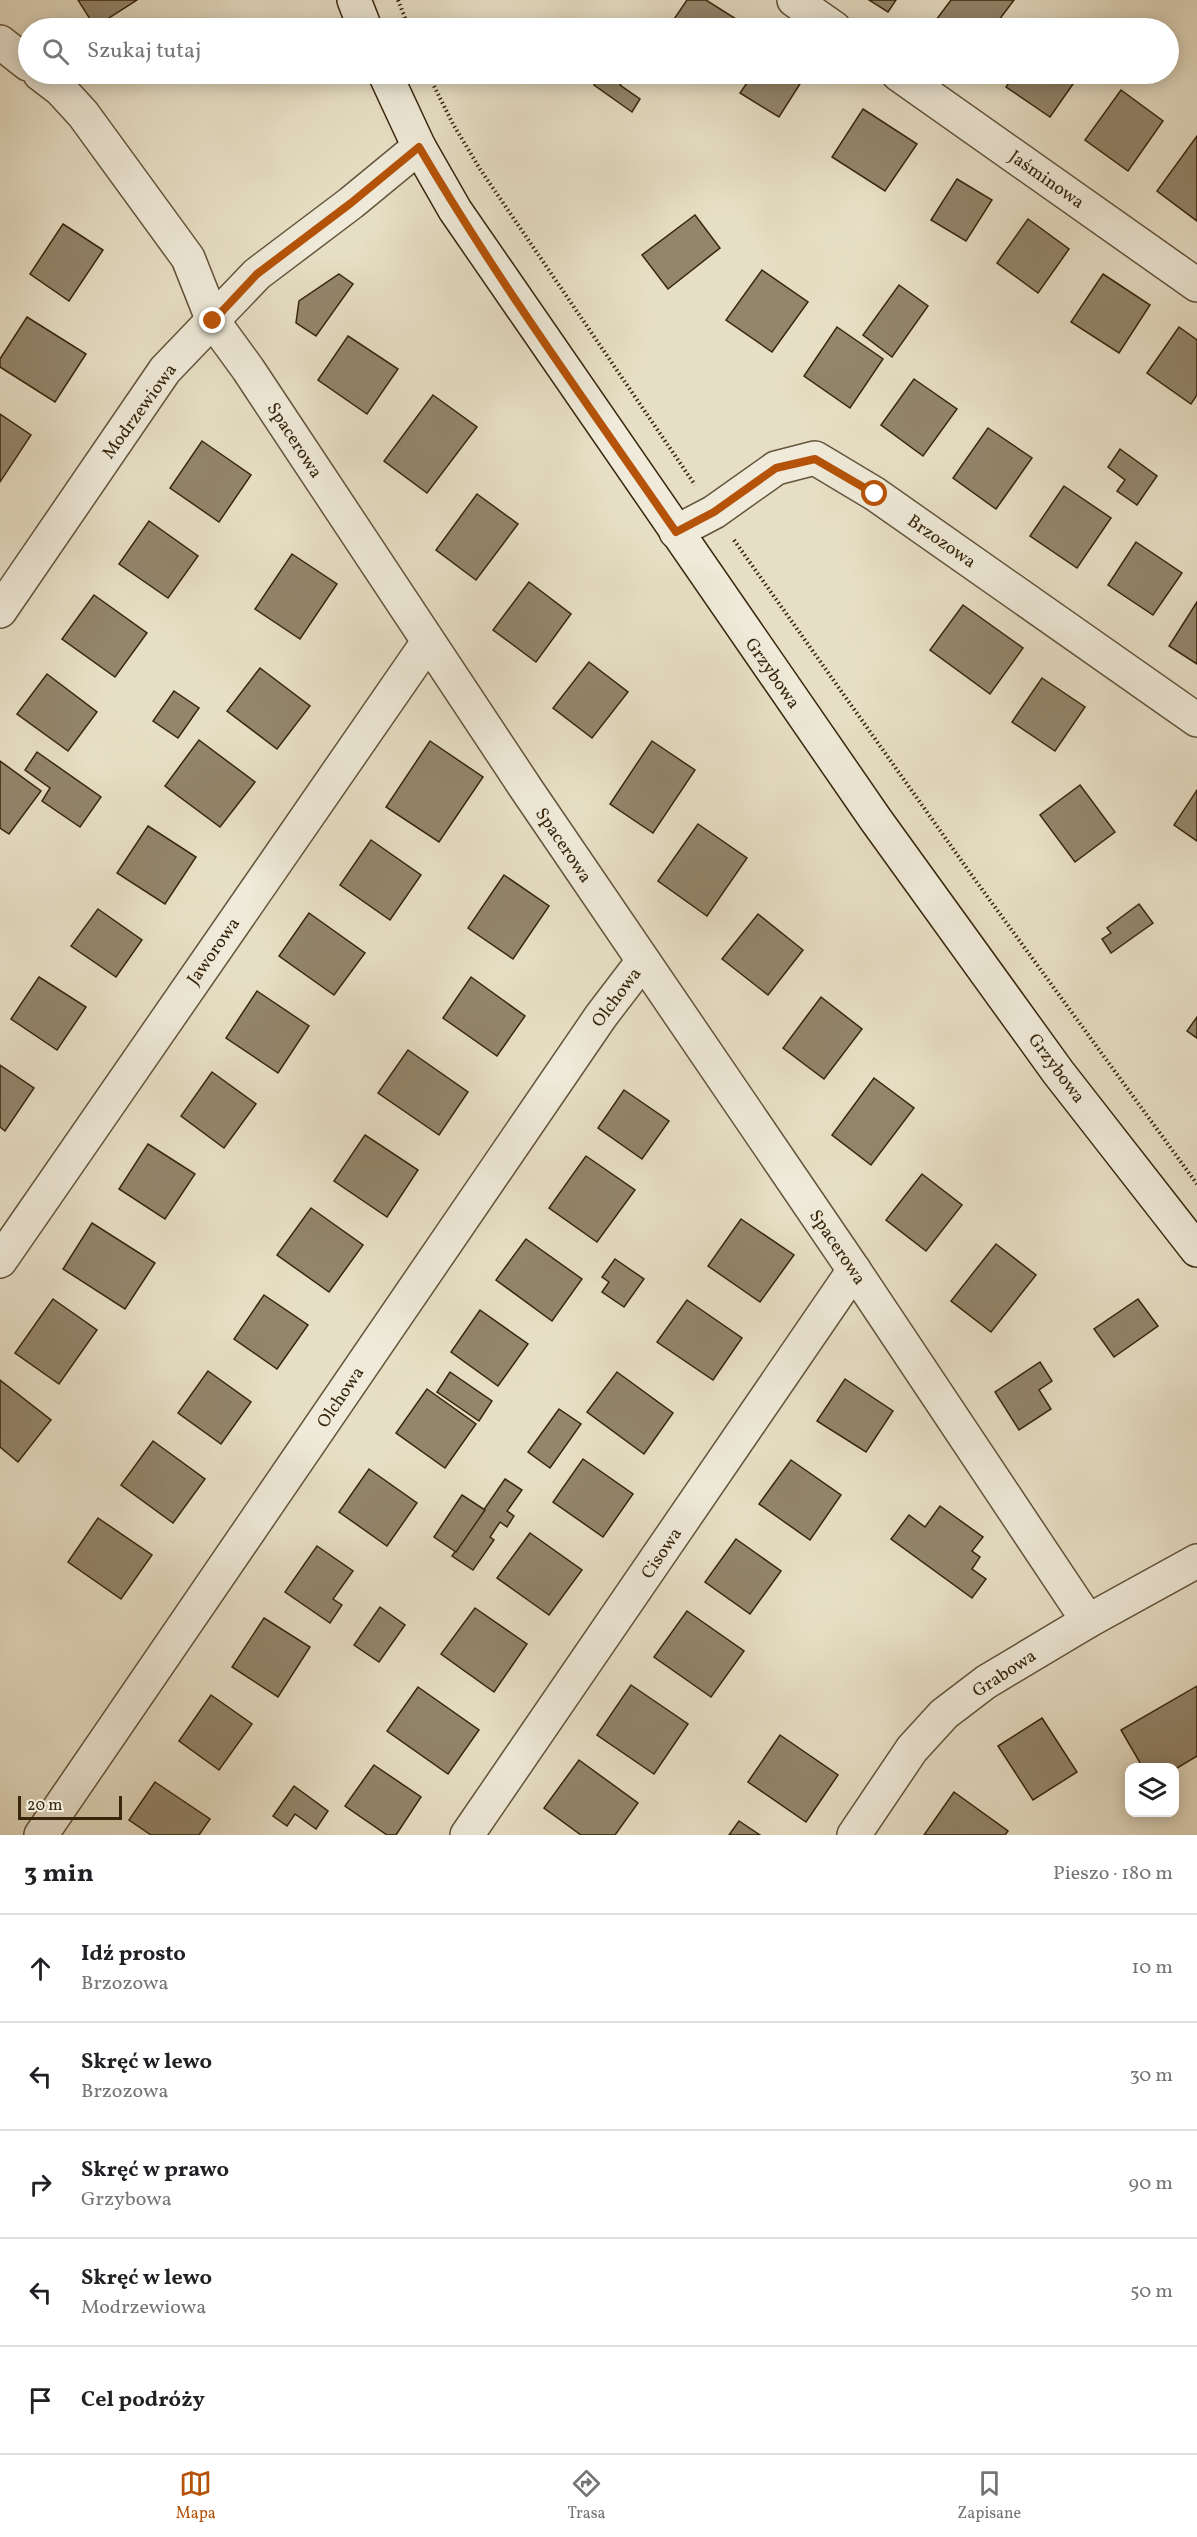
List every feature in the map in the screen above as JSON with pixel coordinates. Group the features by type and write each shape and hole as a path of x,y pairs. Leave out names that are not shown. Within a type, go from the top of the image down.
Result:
{"street":[{"path":"354,0 361,18"},
{"path":"794,0 820,18"},
{"path":"0,42 18,56"},
{"name":"Spacerowa","path":"53,84 83,114 188,258 213,321 248,369 428,642 854,1270 1088,1621"},
{"name":"Grzybowa","path":"390,84 419,147 455,210 824,746 1058,1072 1197,1250"},
{"name":"Jaśminowa","path":"912,84 1197,285"},
{"name":"Modrzewiowa","path":"0,611 165,370 257,274 351,203 419,147"},
{"name":"Brzozowa","path":"676,532 714,512 776,468 815,459 875,494 1197,720"},
{"name":"Jaworowa","path":"0,1261 428,642"},
{"name":"Olchowa","path":"40,1835 601,1016 643,961"},
{"name":"Cisowa","path":"467,1835 854,1270"},
{"name":"Grabowa","path":"854,1835 912,1749 944,1714 986,1682 1088,1621 1197,1562"}],"path":[{"path":"398,0 405,18"},
{"path":"433,84 453,124 480,169 714,512 980,887 1197,1185"}],"building":[{"path":"78,0 137,0 109,18 89,18"},
{"path":"687,0 706,0 734,18 675,18"},
{"path":"869,0 896,0 888,12"},
{"path":"951,0 1014,0 1000,18 938,18"},
{"path":"621,84 640,99 632,112 594,85"},
{"path":"746,84 800,84 779,117 740,93"},
{"path":"1008,84 1073,84 1050,117 1006,87"},
{"path":"1121,90 1163,121 1128,171 1085,140"},
{"path":"863,109 917,144 885,191 832,157"},
{"path":"1197,136 1197,221 1157,191"},
{"path":"957,179 992,200 966,241 931,220"},
{"path":"695,215 720,248 668,289 642,255"},
{"path":"1028,219 1069,249 1038,293 997,263"},
{"path":"63,224 103,250 69,301 30,274"},
{"path":"762,270 808,302 772,352 726,320"},
{"path":"339,274 353,284 316,336 296,323 299,301"},
{"path":"1103,274 1150,305 1119,353 1071,322"},
{"path":"899,285 928,306 892,357 863,335"},
{"path":"27,317 86,354 55,402 0,367 0,359"},
{"path":"837,327 883,359 850,408 804,376"},
{"path":"1179,327 1197,340 1197,395 1191,404 1147,373"},
{"path":"348,336 398,369 367,414 318,380"},
{"path":"914,379 957,409 923,456 881,425"},
{"path":"433,395 477,427 427,493 384,461"},
{"path":"0,414 31,435 0,482"},
{"path":"988,428 1032,458 996,509 953,478"},
{"path":"202,441 251,475 219,522 170,488"},
{"path":"1120,449 1157,476 1137,505 1117,491 1125,480 1108,467"},
{"path":"1064,486 1111,518 1077,568 1030,536"},
{"path":"477,494 518,524 476,580 436,550"},
{"path":"149,521 198,556 168,598 119,564"},
{"path":"1136,542 1182,573 1153,615 1108,585"},
{"path":"292,554 337,584 300,639 255,609"},
{"path":"529,582 571,614 536,662 493,630"},
{"path":"94,595 147,633 115,677 62,639"},
{"path":"1197,602 1197,664 1169,646"},
{"path":"963,605 1023,648 990,694 930,650"},
{"path":"589,662 628,692 592,738 553,708"},
{"path":"260,668 310,706 277,749 227,711"},
{"path":"47,674 97,712 68,751 17,714"},
{"path":"1042,678 1085,707 1055,751 1012,722"},
{"path":"174,691 199,708 178,738 153,721"},
{"path":"199,740 255,782 220,827 165,786"},
{"path":"430,741 483,777 439,842 386,807"},
{"path":"652,741 695,770 653,833 610,804"},
{"path":"37,752 101,797 80,827 42,801 50,788 25,770"},
{"path":"0,761 41,791 9,834 0,828"},
{"path":"1080,785 1115,832 1075,862 1040,815"},
{"path":"1197,790 1197,841 1174,825"},
{"path":"698,824 747,858 707,916 658,881"},
{"path":"148,826 196,857 165,904 117,873"},
{"path":"371,840 421,875 390,920 340,885"},
{"path":"504,875 549,906 513,959 468,928"},
{"path":"1139,904 1153,923 1111,953 1102,939 1111,933 1107,928"},
{"path":"98,909 142,940 116,977 71,946"},
{"path":"309,913 365,953 334,995 279,956"},
{"path":"758,914 803,950 768,995 722,959"},
{"path":"39,977 86,1007 57,1050 11,1019"},
{"path":"471,977 525,1016 497,1056 443,1018"},
{"path":"257,991 309,1026 278,1073 226,1038"},
{"path":"821,997 862,1029 824,1079 783,1048"},
{"path":"1197,1017 1197,1038 1187,1031"},
{"path":"408,1050 468,1092 439,1135 378,1093"},
{"path":"0,1065 34,1088 5,1131 0,1127"},
{"path":"212,1072 256,1104 224,1148 181,1116"},
{"path":"874,1078 914,1108 871,1165 832,1135"},
{"path":"624,1090 669,1121 642,1159 598,1128"},
{"path":"365,1135 418,1170 387,1217 334,1181"},
{"path":"148,1144 195,1174 165,1219 119,1189"},
{"path":"586,1156 635,1190 597,1242 549,1208"},
{"path":"922,1174 962,1205 926,1251 886,1220"},
{"path":"311,1208 363,1245 329,1292 277,1255"},
{"path":"741,1219 794,1255 760,1302 708,1266"},
{"path":"92,1223 155,1263 125,1309 63,1269"},
{"path":"526,1239 582,1279 552,1321 496,1280"},
{"path":"996,1244 1036,1275 991,1332 951,1301"},
{"path":"615,1259 644,1279 624,1307 602,1292 609,1282 602,1277"},
{"path":"264,1295 308,1325 277,1369 234,1339"},
{"path":"53,1299 97,1330 59,1384 15,1353"},
{"path":"1138,1299 1158,1326 1114,1357 1094,1329"},
{"path":"687,1300 742,1338 713,1380 657,1342"},
{"path":"480,1310 528,1344 498,1386 451,1352"},
{"path":"1040,1362 1052,1381 1039,1390 1051,1409 1019,1430 995,1392"},
{"path":"208,1371 251,1402 221,1444 178,1413"},
{"path":"450,1372 492,1401 479,1421 437,1392"},
{"path":"617,1372 673,1413 644,1454 587,1412"},
{"path":"845,1379 893,1411 866,1452 817,1421"},
{"path":"0,1380 51,1420 18,1462 0,1447"},
{"path":"427,1389 476,1424 445,1468 396,1433"},
{"path":"559,1409 581,1424 550,1468 528,1452"},
{"path":"153,1441 205,1479 173,1523 121,1485"},
{"path":"583,1459 633,1494 603,1537 553,1502"},
{"path":"791,1460 841,1495 810,1540 759,1504"},
{"path":"369,1469 417,1503 387,1546 339,1512"},
{"path":"505,1479 522,1490 507,1511 514,1516 507,1527 500,1522 490,1537 494,1540 473,1570 452,1556"},
{"path":"462,1495 485,1510 456,1552 434,1537"},
{"path":"940,1506 983,1537 972,1551 980,1557 972,1569 986,1579 972,1598 891,1539 909,1515 925,1527"},
{"path":"98,1518 152,1555 121,1599 68,1562"},
{"path":"530,1533 582,1570 549,1615 497,1578"},
{"path":"736,1539 781,1571 750,1614 705,1582"},
{"path":"317,1546 353,1571 333,1599 342,1605 330,1623 285,1592"},
{"path":"380,1607 405,1625 379,1662 354,1645"},
{"path":"475,1608 527,1644 494,1692 441,1654"},
{"path":"687,1611 744,1651 711,1697 654,1657"},
{"path":"264,1618 310,1647 278,1697 232,1667"},
{"path":"631,1685 688,1724 654,1774 597,1735"},
{"path":"1197,1686 1197,1756 1179,1767 1179,1763 1140,1763 1121,1730"},
{"path":"418,1687 479,1730 448,1774 387,1731"},
{"path":"211,1695 252,1724 219,1770 179,1741"},
{"path":"1042,1718 1077,1772 1033,1800 998,1746"},
{"path":"780,1735 838,1775 806,1822 748,1782"},
{"path":"579,1760 638,1803 615,1835 581,1835 544,1808"},
{"path":"374,1765 421,1797 396,1835 387,1835 345,1806"},
{"path":"155,1782 210,1819 199,1835 151,1835 129,1820"},
{"path":"294,1786 328,1811 316,1829 295,1814 287,1826 273,1816"},
{"path":"954,1792 1008,1831 1005,1835 924,1835"},
{"path":"739,1821 760,1835 729,1835"}],"route":[{"path":"213,321 257,274 351,203 419,147 455,210 507,288 676,532 714,512 776,468 815,459 875,494"}]}
